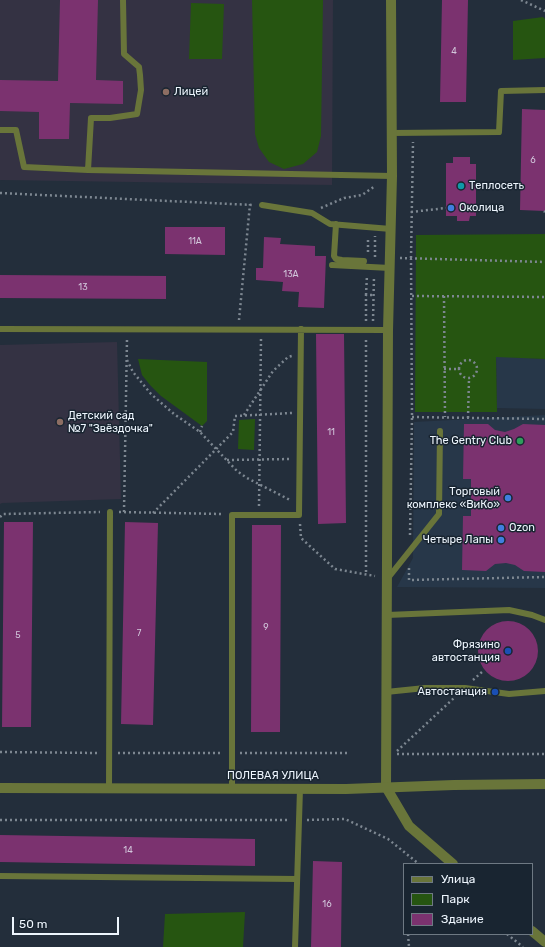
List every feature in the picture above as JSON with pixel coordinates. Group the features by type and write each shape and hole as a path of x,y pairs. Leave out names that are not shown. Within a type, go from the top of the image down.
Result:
{"street":[{"path":"391,0 391,133 387,176 391,229 388,330 386,787 409,826 452,863"},
{"name":"ПОЛЕВАЯ УЛИЦА","path":"0,788 300,789 545,784"},
{"path":"533,932 545,942"}],"lane":[{"path":"88,170 91,118 110,118 138,114 141,90 140,75 139,68 124,54 123,0"},
{"path":"391,133 499,132 501,91 545,90"},
{"path":"0,130 16,130 24,168 387,176"},
{"path":"262,205 312,213 330,224 391,229"},
{"path":"336,224 334,256 336,259 364,261"},
{"path":"332,265 374,267 390,263"},
{"path":"0,328 388,330"},
{"path":"232,788 232,515 299,515 301,329"},
{"path":"388,578 439,514 440,431"},
{"path":"108,788 110,512"},
{"path":"387,615 509,610 532,615 545,620"},
{"path":"386,692 426,688 465,688 509,694 545,691"},
{"path":"295,947 300,789"},
{"path":"0,876 297,879"}],"path":[{"path":"521,0 545,11"},
{"path":"413,133 411,212 412,417 409,580 545,577"},
{"path":"312,213 344,198 362,195 387,176"},
{"path":"0,193 262,205"},
{"path":"238,329 250,204"},
{"path":"411,212 446,208"},
{"path":"369,330 373,295 375,228"},
{"path":"390,263 411,258 545,262"},
{"path":"366,574 369,330 366,295 373,295"},
{"path":"411,296 545,297"},
{"path":"444,296 445,417"},
{"path":"124,512 127,329"},
{"path":"259,515 262,329"},
{"path":"244,415 273,371 288,357 301,353"},
{"path":"127,360 133,372 151,394 174,414 200,432 237,471 293,501 299,515 301,538 335,569 388,578"},
{"path":"468,360 475,362 478,369 476,376 469,379 461,376 458,369 462,362 468,360"},
{"path":"444,369 458,369"},
{"path":"468,418 469,379"},
{"path":"153,513 233,432 235,416 300,413"},
{"path":"412,417 545,419"},
{"path":"200,432 202,426"},
{"path":"226,460 300,459"},
{"path":"483,671 394,754 545,754"},
{"path":"0,752 347,753"},
{"path":"0,820 345,819 388,839 415,862"},
{"path":"408,935 408,947"},
{"path":"508,935 523,947"}],"shaded area":[{"name":"Лицей","path":"0,0 333,0 332,185 0,180"},
{"name":"Детский сад №7 \"Звёздочка\"","path":"117,342 121,499 0,504 0,345"},
{"path":"496,356 545,359 545,409 497,408"},
{"path":"545,415 545,588 397,587 413,558 414,422"}],"green space":[{"path":"252,0 323,0 321,136 317,152 303,164 284,169 269,162 259,148 255,134"},
{"path":"191,3 224,4 222,59 189,59"},
{"path":"543,17 545,19 545,58 513,60 513,21"},
{"path":"545,234 545,359 496,357 497,412 415,412 416,235"},
{"path":"138,359 207,362 207,421 202,426 161,396 142,375"},
{"path":"255,419 254,450 238,449 239,420"},
{"path":"245,912 243,947 163,947 165,914"}],"building":[{"path":"60,0 98,0 96,80 123,81 123,104 70,103 69,139 39,139 39,112 0,111 0,80 58,81"},
{"path":"442,0 468,0 466,102 440,102"},
{"path":"522,109 545,110 545,211 520,210"},
{"name":"Теплосеть","path":"453,157 470,157 470,164 476,164 476,216 470,216 469,221 457,221 457,216 446,216 446,163 453,163"},
{"path":"165,227 225,227 225,255 165,254"},
{"path":"264,237 281,238 280,244 315,246 315,256 326,256 324,308 298,307 299,292 282,291 283,282 256,280 256,268 263,268"},
{"path":"0,275 166,276 166,299 0,298"},
{"path":"316,334 344,334 346,523 318,524"},
{"name":"Торговый комплекс «ВиКо»","path":"464,424 488,424 495,430 505,432 523,424 545,425 545,572 524,571 515,565 506,563 495,564 486,571 462,570 463,516 471,516 471,479 463,479"},
{"path":"4,522 33,522 31,727 2,727"},
{"path":"125,522 158,523 153,725 121,724"},
{"path":"252,525 281,525 280,732 251,732"},
{"name":"Фрязино автостанция","path":"508,621 525,626 533,634 538,651 533,668 525,676 508,681 491,676 483,668 478,651 483,634 491,626"},
{"path":"0,835 255,839 255,866 0,862"},
{"path":"313,861 342,862 341,947 311,947"}],"place":[{"name":"Лицей","path":"166,92"},
{"name":"Теплосеть","path":"461,186"},
{"name":"Околица","path":"451,208"},
{"name":"Детский сад №7 \"Звёздочка\"","path":"60,422"},
{"name":"The Gentry Club","path":"520,441"},
{"name":"Торговый комплекс «ВиКо»","path":"508,498"},
{"name":"Ozon","path":"501,528"},
{"name":"Четыре Лапы","path":"501,540"},
{"name":"Фрязино автостанция","path":"508,651"},
{"name":"Автостанция","path":"495,692"}]}
